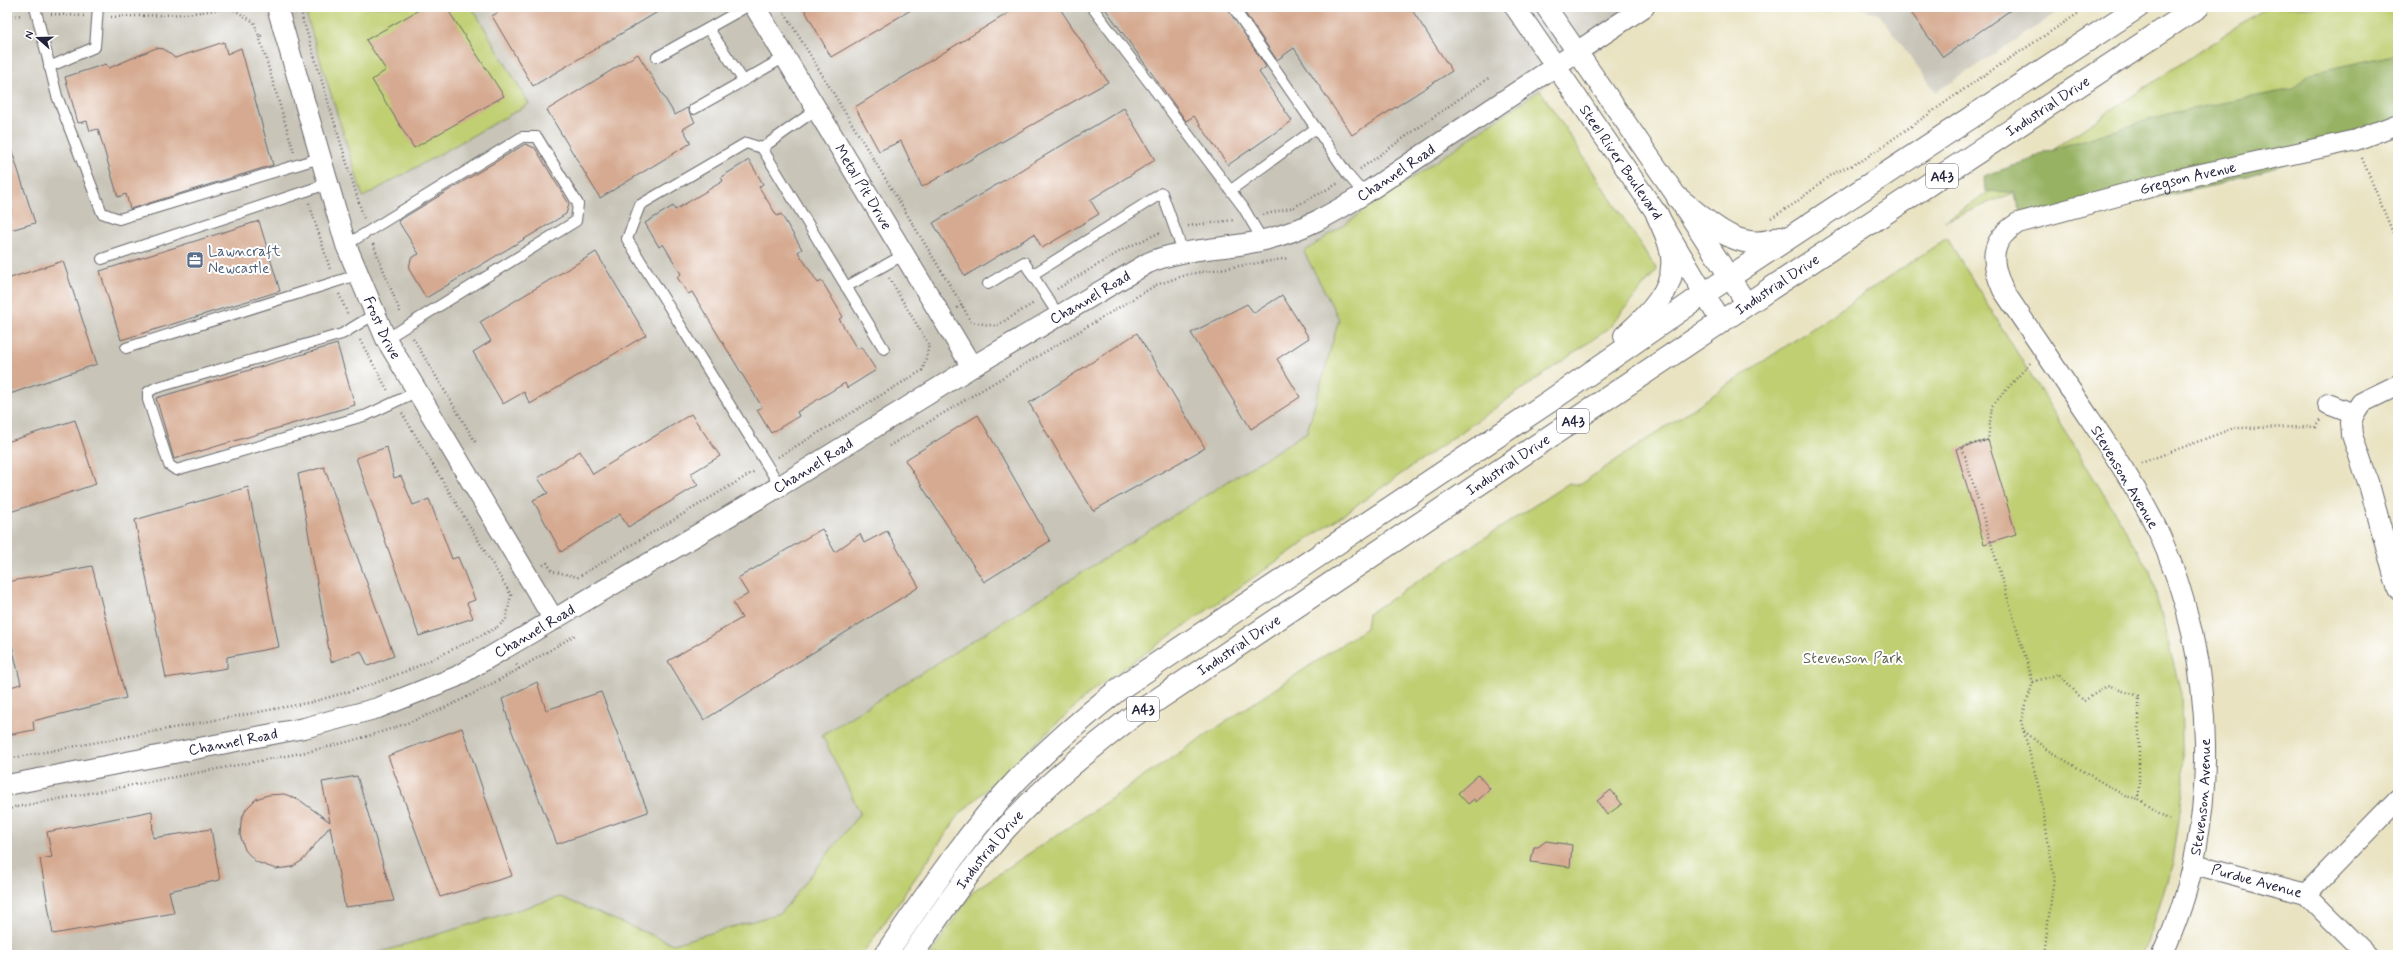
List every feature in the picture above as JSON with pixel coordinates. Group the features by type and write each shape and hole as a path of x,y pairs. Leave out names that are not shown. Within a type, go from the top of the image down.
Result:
{"highway":[{"name":"Industrial Drive","path":"885,955 946,866 982,821 1019,779 1067,732 1119,689 1550,400 1729,277 2138,7"},
{"name":"Industrial Drive","path":"912,955 961,883 1001,834 1040,794 1084,754 1133,716 1747,304 2198,7"},
{"path":"1678,198 1720,232 1744,242 1770,242 1810,224"},
{"path":"1550,400 1640,323 1665,290 1673,271 1672,256 1669,243 1657,214"}],"street":[{"name":"Frost Drive","path":"277,7 327,184 346,245 357,274 386,339 416,392 554,620"},
{"name":"Metal Pit Drive","path":"755,7 972,367"},
{"name":"Steel River Boulevard","path":"1515,7 1657,214 1721,322"},
{"name":"Steel River Boulevard","path":"1546,7 1678,198 1747,304"},
{"name":"Channel Road","path":"12,793 304,728 378,708 456,678 780,486 972,367 1148,263 1168,254 1263,241 1317,223 1364,194 1644,7"},
{"name":"Gregson Avenue","path":"1993,254 1999,240 2006,231 2018,223 2183,178 2356,140 2398,124"},
{"name":"Stevenson Avenue","path":"1993,254 1994,270 2002,290 2124,469 2158,531 2181,590 2196,656 2203,718 2204,792 2194,864 2171,935 2162,955"},
{"path":"2398,385 2361,403 2354,414 2352,435 2370,488 2398,590"},
{"path":"2328,404 2354,414"},
{"path":"2306,894 2398,798"},
{"name":"Purdue Avenue","path":"2194,864 2306,894 2361,953"}],"lane":[{"path":"657,57 746,7"},
{"path":"1092,7 1231,190 1263,241"},
{"path":"1233,7 1349,176 1364,194"},
{"path":"36,11 57,96 102,213 119,219 320,158"},
{"path":"49,67 94,47 98,12"},
{"path":"709,28 743,80"},
{"path":"694,109 785,57"},
{"path":"762,148 817,109"},
{"path":"1231,190 1316,128"},
{"path":"346,245 522,137 537,137 578,204 576,221 386,339"},
{"path":"780,486 627,239 640,205 746,143 762,148 884,349"},
{"path":"102,259 327,184"},
{"path":"1032,275 1162,193 1183,252"},
{"path":"846,287 905,254"},
{"path":"988,284 1024,262 1059,316"},
{"path":"126,348 357,274"},
{"path":"375,314 342,334 155,388 148,392 148,400 169,465 176,470 359,417 416,392"}],"path":[{"path":"299,28 305,26 301,10 302,7"},
{"path":"781,7 962,305 970,322 996,326 1124,249 1146,238 1175,229 1249,218 1294,207 1349,176 1490,77"},
{"path":"1768,219 1794,204 1832,174 1863,160 1982,76 2088,7"},
{"path":"7,16 36,11 98,12 158,16 231,8 254,22 259,36 264,35"},
{"path":"2356,140 2398,245"},
{"path":"889,446 1039,355 1168,280 1208,271 1289,258"},
{"path":"956,308 962,305"},
{"path":"921,330 925,328"},
{"path":"1036,351 1039,355"},
{"path":"2044,351 2031,361 1992,406 1988,440 1962,447 2033,682 2021,721 2040,792 2054,877 2044,955"},
{"path":"2124,469 2234,428 2315,427 2328,404"},
{"path":"506,587 511,584"},
{"path":"8,764 7,759 312,702 365,687 414,668 496,628 498,631"},
{"path":"519,670 575,635"},
{"path":"2033,682 2059,674 2084,701 2107,686 2139,696 2139,799"},
{"path":"2024,731 2046,749 2125,796 2139,799 2170,820"},
{"path":"7,810 17,807 12,793"}],"shaded area":[{"path":"7,7 1661,7 1304,252 1339,319 1307,432 971,642 860,813 781,913 673,944 560,897 371,955 7,955"},
{"path":"1859,7 2066,7 1936,92 1880,15"}],"green space":[{"path":"313,7 472,7 529,104 363,197 307,17"},
{"path":"2266,7 2398,7 2398,80 2042,181 1945,221"},
{"path":"2398,54 2398,131 2216,185 2080,214 2023,220 2013,192 1985,191 1984,176 2030,160 2044,152 2171,113 2293,89 2310,73"},
{"path":"1540,90 1657,270 1608,329 1093,690 959,815 862,955 371,955 560,897 673,944 781,913 860,813 822,735 1307,432 1339,319 1304,252"},
{"name":"Stevenson Park","path":"1947,238 2150,570 2181,694 2183,790 2173,862 2148,943 2141,955 930,955 973,891 1366,628 1368,614 1569,483 1579,485"}],"building":[{"path":"424,7 446,7 504,96 414,148 372,80 386,70 366,40"},
{"path":"507,7 666,7 533,86 492,16"},
{"path":"803,7 916,7 831,57"},
{"path":"1018,7 1059,7 1108,82 922,187 901,141 879,151 855,107"},
{"path":"1104,7 1227,7 1266,67 1259,72 1292,121 1228,165 1194,116 1186,121"},
{"path":"1241,7 1410,7 1452,71 1352,135 1294,48 1277,60"},
{"path":"1907,7 2015,7 1943,57"},
{"path":"224,42 227,54 241,48 273,165 130,209 126,194 118,197 98,129 90,131 87,121 78,123 65,77 106,64 109,68 156,48 164,49 175,58"},
{"path":"638,54 675,115 687,108 695,122 683,129 691,143 600,198 547,110"},
{"path":"1124,108 1155,160 1090,200 1099,214 1042,248 1034,234 965,276 933,223"},
{"path":"525,144 535,148 569,204 566,214 426,298 409,269 411,258 419,254 398,221"},
{"path":"7,145 10,145 35,223 7,231"},
{"path":"749,160 763,184 759,187 777,216 781,214 802,249 798,252 818,283 822,281 843,317 839,319 857,349 861,347 876,370 847,388 845,383 797,412 799,416 771,433 757,410 762,407 692,292 688,294 677,277 681,274 663,244 659,247 645,223 673,206 675,210 723,181 721,177"},
{"path":"259,221 280,291 121,340 100,271"},
{"path":"596,252 646,335 530,404 524,392 503,404 473,352 491,341 480,322"},
{"path":"63,261 97,364 7,395 7,279"},
{"path":"1282,295 1309,338 1277,359 1300,397 1251,429 1191,333 1247,304 1254,313"},
{"path":"1137,333 1205,448 1093,511 1029,403"},
{"path":"337,344 355,405 174,459 156,398"},
{"path":"691,414 720,456 690,474 698,485 628,527 620,514 561,552 533,500 548,493 538,478 580,451 593,474"},
{"path":"978,415 1050,541 984,582 905,460"},
{"path":"75,420 96,484 7,513 7,442"},
{"path":"1988,440 2016,534 1984,544 1956,449"},
{"path":"387,447 394,478 401,476 413,505 429,499 452,559 458,557 475,600 467,603 473,618 419,636 356,458"},
{"path":"324,467 394,656 368,666 361,651 331,662 298,474"},
{"path":"248,487 279,647 227,657 227,668 166,678 135,520"},
{"path":"822,529 835,552 860,534 864,543 887,531 919,587 704,720 668,661 742,618 733,603 748,594 738,578"},
{"path":"92,566 126,698 33,721 34,730 7,735 7,688 21,684 7,625 7,582"},
{"path":"537,682 546,710 601,692 648,812 557,844 511,729 502,699"},
{"path":"462,728 512,876 440,897 388,756"},
{"path":"1478,775 1490,789 1476,802 1474,799 1468,804 1458,793"},
{"path":"357,776 394,901 345,907 330,826 303,860 292,867 276,869 256,862 245,850 240,835 241,821 246,809 256,799 268,795 284,794 298,799 330,822 322,782"},
{"path":"1611,790 1622,804 1607,815 1597,801"},
{"path":"152,811 153,838 211,829 220,880 169,891 174,913 53,934 40,859 52,857 47,832"},
{"path":"1546,841 1572,845 1570,867 1531,862 1534,847 1538,847"}],"place":[{"name":"Lawncraft Newcastle","path":"195,260"}]}
